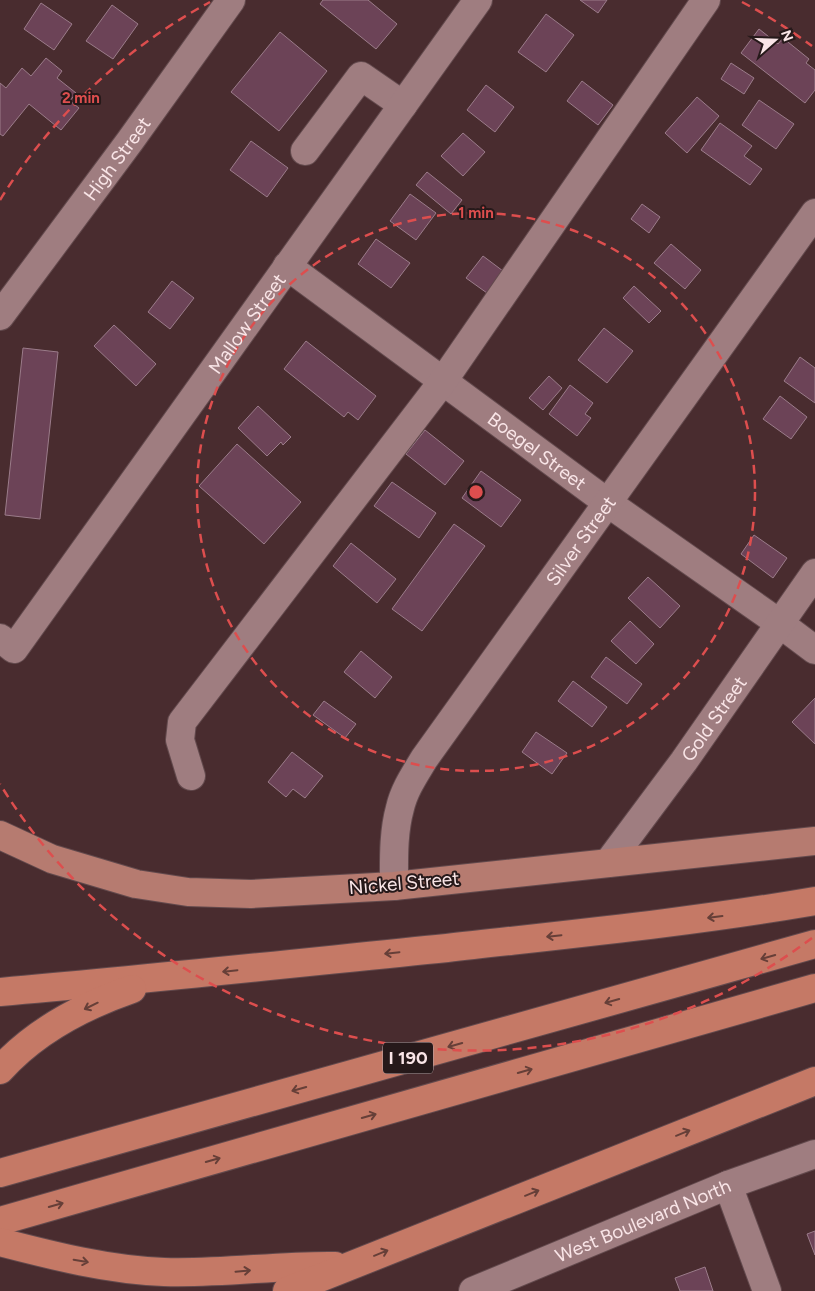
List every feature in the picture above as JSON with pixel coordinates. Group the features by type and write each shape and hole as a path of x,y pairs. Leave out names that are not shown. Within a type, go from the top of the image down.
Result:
{"highway":[{"path":"0,992 169,977 625,928 815,902"},
{"name":"I 190","path":"0,1173 815,944"},
{"path":"0,1070 27,1044 67,1017 110,997 169,977"},
{"name":"I 190","path":"3,1227 815,988"},
{"path":"287,1291 815,1081"},
{"path":"3,1227 59,1257 119,1268 163,1272 226,1272 309,1265 349,1266"}],"main road":[{"name":"Nickel Street","path":"0,835 61,862 136,884 188,892 251,894 394,886 815,841"}],"street":[{"name":"High Street","path":"0,316 130,141 231,0"},
{"name":"Mallow Street","path":"7,643 287,266 478,0"},
{"path":"191,776 180,740 182,722 443,381 706,0"},
{"path":"304,151 361,76 403,104"},
{"name":"Silver Street","path":"394,886 395,840 400,808 410,782 424,759 815,213"},
{"name":"Boegel Street","path":"287,266 608,503 779,622 815,650"},
{"name":"Gold Street","path":"608,863 684,761 779,622 815,573"},
{"name":"West Boulevard North","path":"473,1291 728,1186 815,1154"},
{"path":"728,1186 767,1291"}],"building":[{"path":"323,0 368,0 397,24 376,49 320,4"},
{"path":"580,0 607,0 598,13"},
{"path":"41,3 72,24 54,50 24,29"},
{"path":"112,5 138,24 113,59 86,41"},
{"path":"546,14 574,35 546,72 518,52"},
{"path":"759,29 778,44 783,38 809,59 806,63 815,70 815,90 805,103 741,53"},
{"path":"280,32 327,71 279,131 231,92"},
{"path":"46,58 62,71 57,78 76,93 70,101 79,108 61,130 29,104 3,136 0,134 0,83 6,88 22,68 31,76"},
{"path":"731,63 754,78 744,94 721,79"},
{"path":"582,81 613,105 598,125 567,101"},
{"path":"486,85 514,107 495,132 467,110"},
{"path":"697,97 719,116 687,153 665,133"},
{"path":"759,100 794,124 776,149 742,125"},
{"path":"720,123 752,146 744,156 762,169 750,185 701,150"},
{"path":"463,133 485,152 463,176 441,156"},
{"path":"251,141 288,168 267,197 230,170"},
{"path":"427,172 462,200 451,214 416,185"},
{"path":"410,194 436,213 416,240 390,221"},
{"path":"642,204 660,217 649,233 631,219"},
{"path":"376,239 410,263 391,288 358,264"},
{"path":"671,244 701,270 685,289 654,263"},
{"path":"483,256 503,271 487,293 466,278"},
{"path":"172,281 194,298 170,329 148,312"},
{"path":"634,286 661,311 649,323 623,298"},
{"path":"114,325 156,364 136,386 94,346"},
{"path":"604,328 633,351 607,383 578,360"},
{"path":"306,341 376,396 358,420 348,412 344,417 284,369"},
{"path":"23,348 58,352 40,519 5,515"},
{"path":"800,357 815,368 815,403 784,381"},
{"path":"549,376 562,388 543,410 529,398"},
{"path":"570,385 593,403 585,414 591,418 577,436 549,414"},
{"path":"780,396 807,417 791,439 763,419"},
{"path":"258,406 291,437 283,445 281,442 267,456 238,428"},
{"path":"425,430 464,461 445,485 406,454"},
{"path":"237,444 301,502 264,544 199,486"},
{"path":"481,471 521,500 501,527 462,498"},
{"path":"392,482 436,513 419,538 374,506"},
{"path":"454,524 485,546 422,631 392,609"},
{"path":"754,535 787,558 773,578 741,554"},
{"path":"351,543 396,579 377,603 333,566"},
{"path":"648,577 680,606 660,628 628,598"},
{"path":"630,621 654,644 636,664 611,641"},
{"path":"361,651 392,677 375,698 344,672"},
{"path":"606,657 642,684 627,704 591,677"},
{"path":"573,681 607,707 592,727 558,701"},
{"path":"815,698 815,744 792,722"},
{"path":"324,701 356,724 345,738 313,715"},
{"path":"536,732 567,753 552,774 522,752"},
{"path":"292,752 323,776 305,798 293,789 286,797 268,782"},
{"path":"815,1231 815,1255 807,1234"},
{"path":"705,1267 713,1291 680,1291 675,1278"}]}
